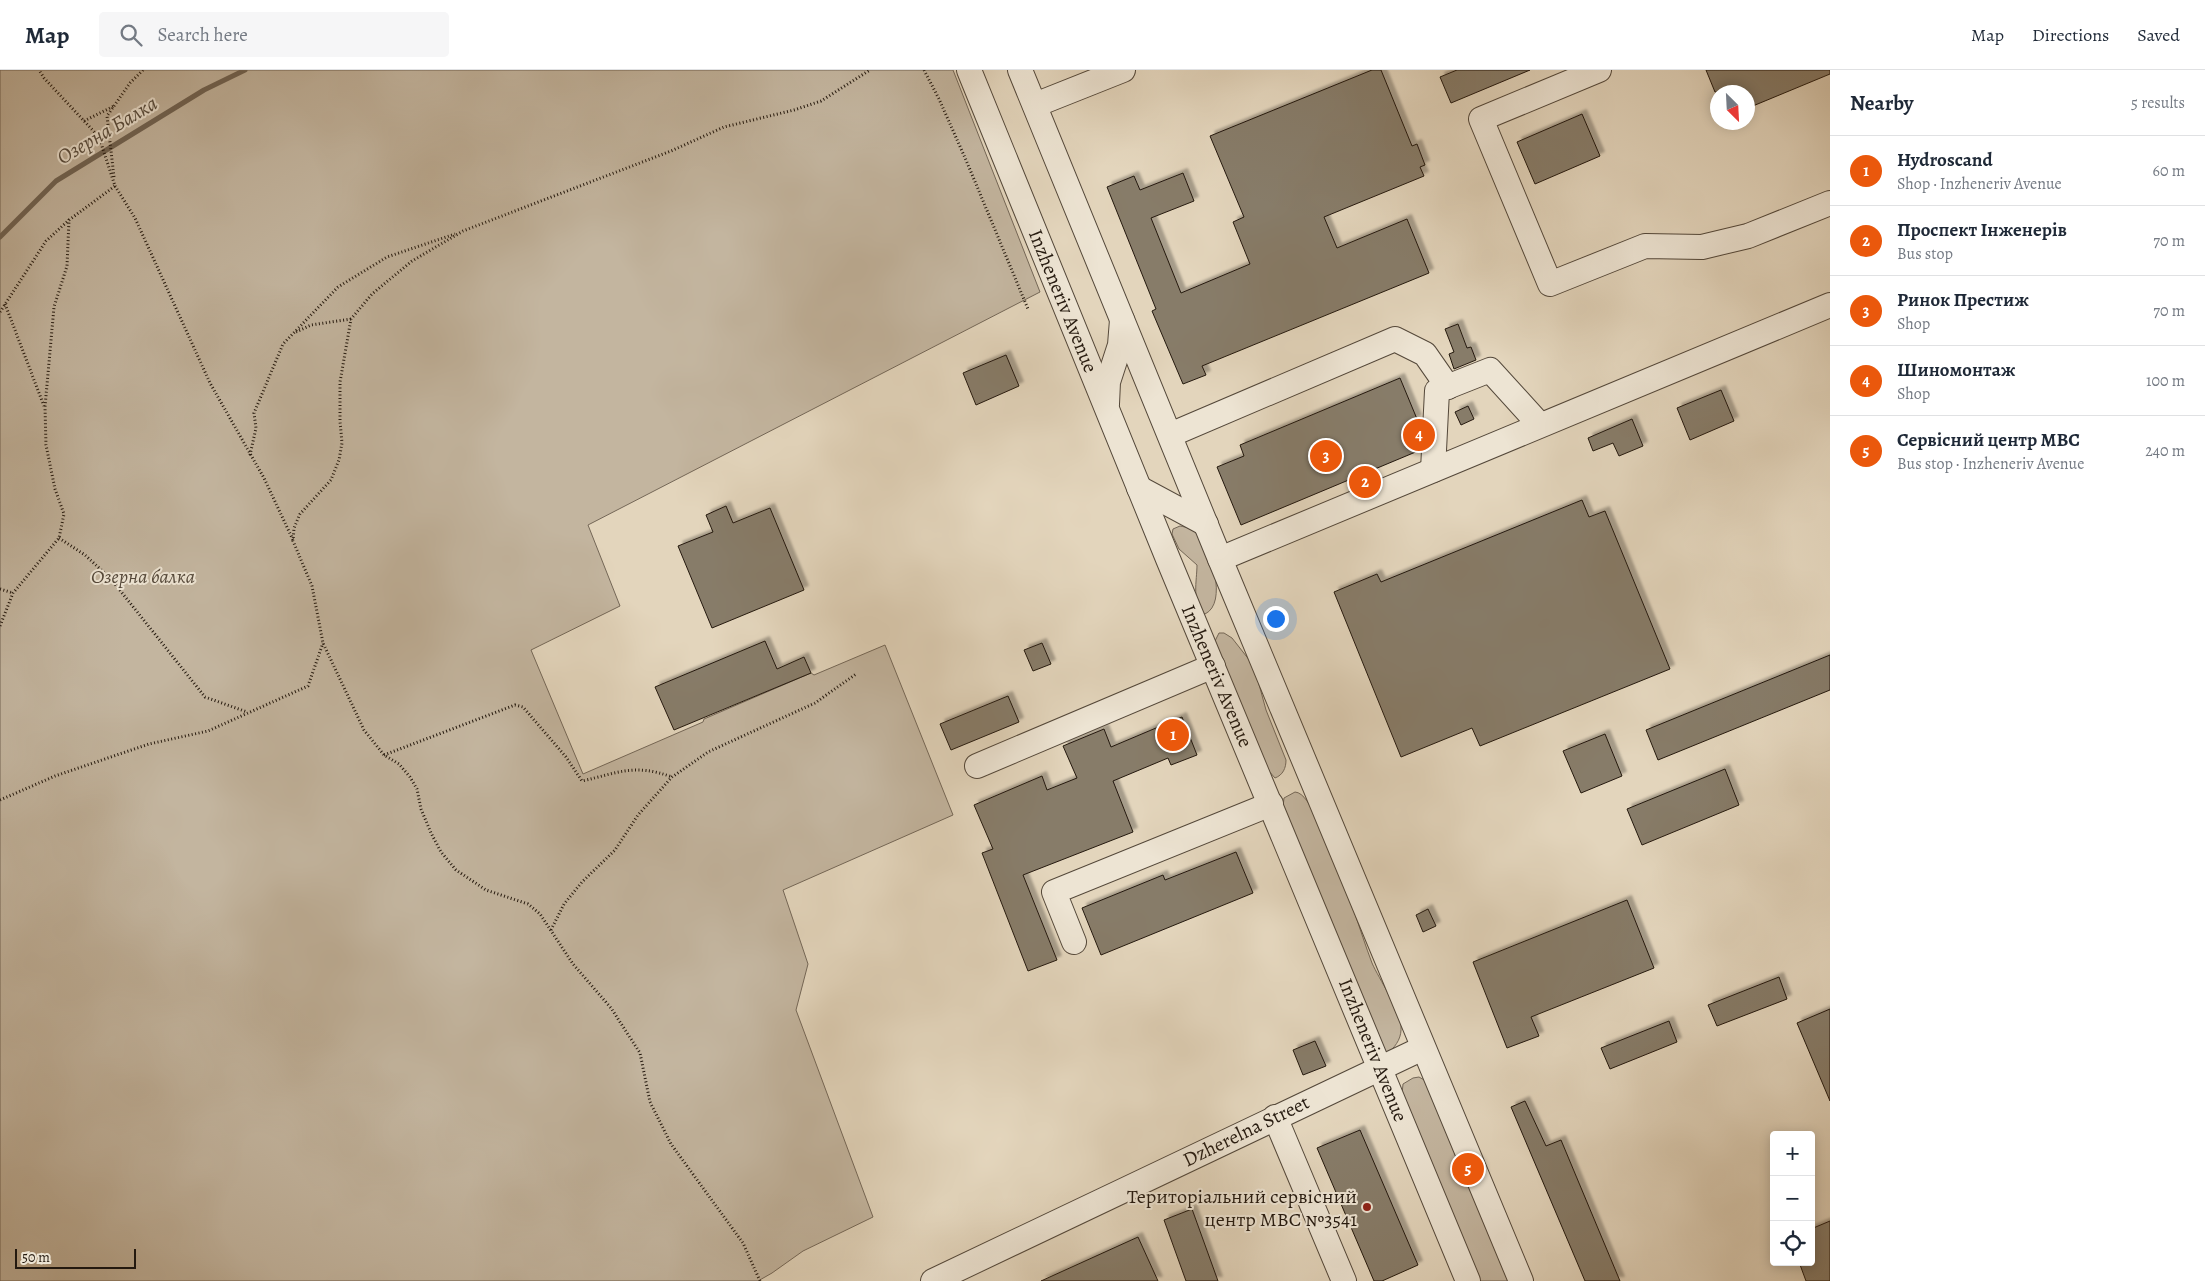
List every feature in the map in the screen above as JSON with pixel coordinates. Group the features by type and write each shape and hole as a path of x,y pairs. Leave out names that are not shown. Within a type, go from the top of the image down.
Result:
{"street":[{"name":"Inzheneriv Avenue","path":"969,70 1139,488 1468,1281"},
{"path":"1020,70 1220,559 1521,1281"},
{"path":"1035,105 1123,70"},
{"path":"1599,70 1481,119 1550,284 1645,246 1702,247 1739,238 1830,203"},
{"path":"1220,559 1830,305"},
{"path":"1107,408 1108,382 1120,345 1122,318"},
{"path":"1170,435 1395,339 1424,354 1448,387"},
{"path":"1434,470 1437,392 1448,387 1490,370 1540,425"},
{"path":"1139,488 1206,524"},
{"path":"976,766 1213,666"},
{"path":"1074,942 1054,892 1271,804"},
{"name":"Dzherelna Street","path":"933,1281 1423,1048"},
{"path":"1275,1117 1344,1281"}],"path":[{"path":"39,70 44,78 99,137 115,186 135,218 210,383 264,478 293,540 312,586 323,643 364,730 384,755 399,764 410,777 417,789 421,810 431,833 442,852 456,870 486,890 528,904 540,914 573,964 611,1008 640,1052 650,1102 671,1144 743,1244 760,1281"},
{"path":"115,186 107,116 117,105 130,83 143,70"},
{"path":"250,455 256,428 254,412 282,344 338,287 387,257 463,231 671,151 724,127 794,110 822,100 870,70"},
{"path":"924,70 966,160 1028,309"},
{"path":"84,121 117,105"},
{"path":"0,312 46,241 68,220 115,186"},
{"path":"0,626 12,593 59,538 64,514 55,489 46,445 45,407 54,307 67,266 68,220"},
{"path":"293,540 294,528 300,514 331,480 339,460 342,443 340,382 351,319 372,294 412,261 463,231"},
{"path":"5,304 45,407"},
{"path":"293,334 311,325 351,319"},
{"path":"59,538 85,555 111,579 205,697 248,713"},
{"path":"0,589 12,593"},
{"path":"0,800 55,776 149,744 208,730 308,686 323,643"},
{"path":"551,930 564,904 615,850 638,814 672,777 708,752 815,703 856,674"},
{"path":"384,755 516,705 523,707 566,757 582,781 628,769 651,770 672,777"}],"green space":[{"name":"Озерна балка","path":"0,70 953,70 1040,292 588,525 620,606 531,650 583,774 811,673 814,675 885,645 953,815 783,890 808,964 796,1010 873,1217 803,1251 758,1281 0,1281"},
{"path":"1180,526 1189,528 1198,534 1208,551 1212,563 1216,588 1215,599 1212,608 1205,614 1201,610 1196,598 1197,565 1179,549 1172,534 1173,529"},
{"path":"1219,633 1224,633 1232,638 1254,666 1266,710 1286,760 1284,771 1275,778 1268,770 1225,672 1215,641"},
{"path":"1295,792 1307,801 1312,810 1339,872 1372,963 1400,1019 1400,1037 1397,1044 1389,1052 1383,1049 1283,807 1284,798"},
{"path":"1419,1077 1426,1081 1514,1281 1480,1281 1402,1094 1403,1084"}],"building":[{"path":"1372,70 1381,70 1412,146 1417,144 1425,165 1420,167 1424,176 1324,217 1337,248 1407,219 1429,273 1202,366 1206,375 1183,384 1152,311 1156,309 1107,187 1134,176 1140,190 1183,173 1194,201 1151,218 1181,293 1250,264 1233,222 1244,217 1210,136"},
{"path":"1457,70 1530,70 1451,103 1440,77"},
{"path":"1706,70 1830,70 1830,74 1755,105 1755,85 1712,85"},
{"path":"1582,114 1600,156 1535,184 1517,142"},
{"path":"1458,324 1467,348 1471,347 1476,360 1454,369 1449,354 1454,352 1445,329"},
{"path":"1006,355 1019,386 976,405 963,373"},
{"path":"1400,378 1417,419 1407,423 1418,451 1241,525 1217,467 1244,456 1240,445"},
{"path":"1721,390 1734,421 1690,440 1677,408"},
{"path":"1468,406 1474,419 1461,425 1455,412"},
{"path":"1632,419 1643,446 1619,456 1613,443 1593,451 1588,438"},
{"path":"1582,500 1589,517 1605,511 1670,669 1480,746 1472,728 1401,757 1334,592 1377,574 1381,582"},
{"path":"726,506 733,523 770,508 804,590 712,628 678,546 713,532 706,515"},
{"path":"765,641 777,669 804,657 811,673 674,730 655,687"},
{"path":"1042,643 1051,664 1033,671 1024,650"},
{"path":"1830,655 1830,690 1658,760 1646,730"},
{"path":"1008,696 1019,722 951,750 940,724"},
{"path":"1182,717 1197,755 1171,765 1168,758 1113,781 1133,832 1023,875 1057,960 1028,971 982,853 993,849 974,805 1042,776 1047,790 1077,778 1063,746 1104,729 1111,747"},
{"path":"1605,734 1622,776 1581,793 1563,751"},
{"path":"1725,769 1739,805 1642,845 1627,809"},
{"path":"1236,852 1253,893 1101,955 1082,908 1163,875 1165,880"},
{"path":"1627,900 1654,968 1531,1017 1539,1036 1507,1048 1473,962"},
{"path":"1428,909 1436,926 1423,932 1416,915"},
{"path":"1779,977 1787,999 1717,1026 1708,1005"},
{"path":"1830,1009 1830,1101 1797,1023"},
{"path":"1669,1021 1677,1042 1610,1069 1601,1048"},
{"path":"1315,1041 1326,1066 1303,1075 1293,1050"},
{"path":"1525,1101 1546,1146 1561,1140 1620,1281 1585,1281 1511,1107"},
{"name":"Територіальний сервісний центр МВС №3541","path":"1360,1130 1418,1265 1382,1281 1374,1281 1317,1148"},
{"path":"1192,1209 1218,1281 1186,1281 1164,1220"},
{"path":"1830,1221 1830,1281 1806,1281 1800,1266 1815,1266 1815,1227"},
{"path":"1138,1237 1158,1281 1041,1281"}],"waterway":[{"name":"Озерна Балка","path":"0,237 56,181 204,90 245,70"}],"place":[{"name":"Шиномонтаж","path":"1419,435"},
{"name":"Ринок Престиж","path":"1326,456"},
{"name":"Проспект Інженерів","path":"1365,482"},
{"name":"Hydroscand","path":"1173,735"},
{"name":"Сервісний центр МВС","path":"1468,1169"},
{"name":"Територіальний сервісний центр МВС №3541","path":"1367,1207"}]}
